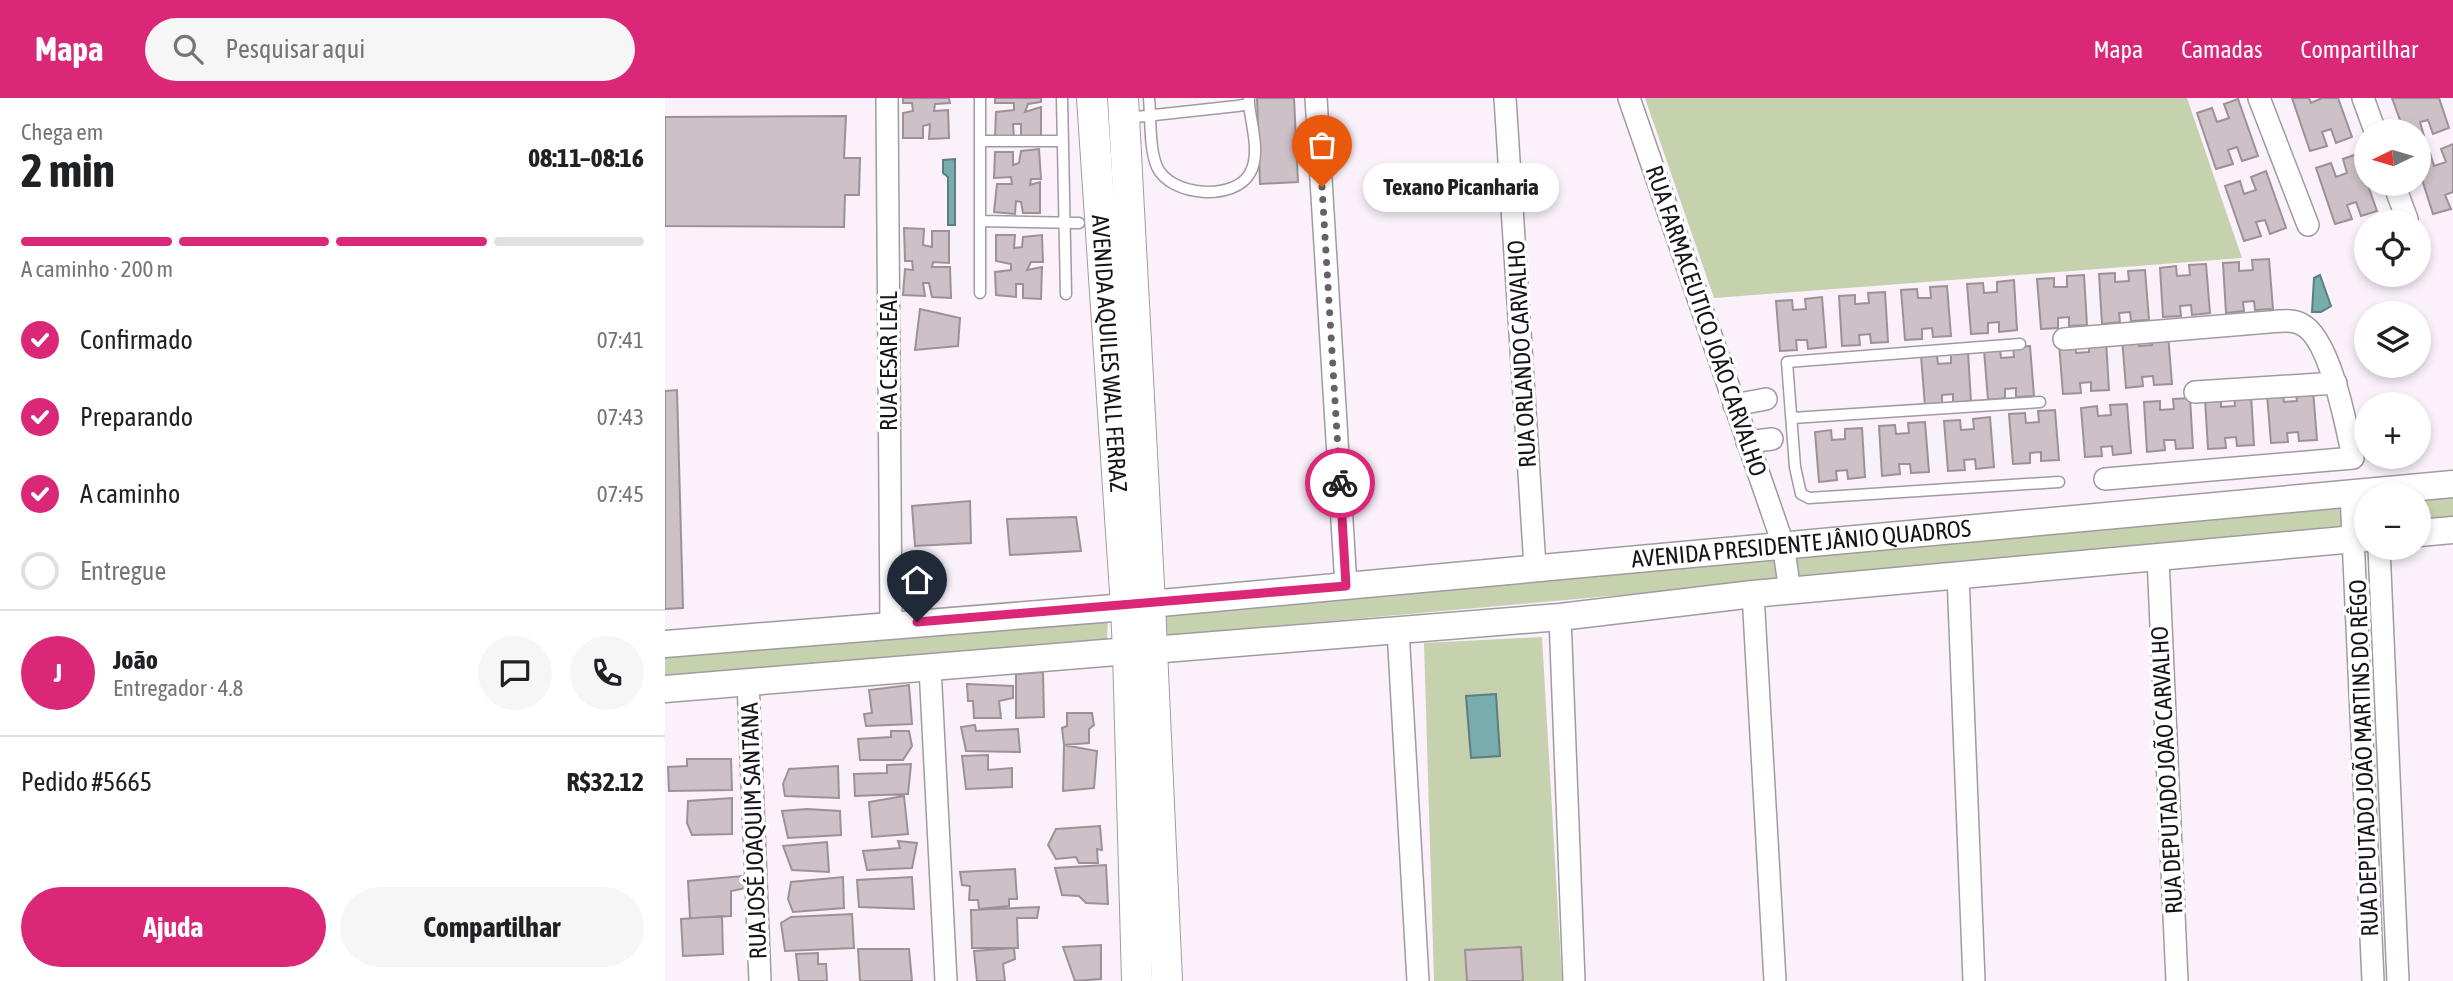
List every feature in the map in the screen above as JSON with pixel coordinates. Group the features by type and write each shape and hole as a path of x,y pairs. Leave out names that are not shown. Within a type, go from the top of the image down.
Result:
{"main road":[{"name":"AVENIDA AQUILES WALL FERRAZ","path":"1092,98 1081,224 1138,606"},
{"name":"AVENIDA AQUILES WALL FERRAZ","path":"1133,111 1138,606"},
{"path":"1138,606 1167,981"},
{"path":"1137,981 1140,650"}],"street":[{"name":"RUA CESAR LEAL","path":"887,98 891,624"},
{"path":"1316,98 1346,586"},
{"name":"RUA ORLANDO CARVALHO","path":"1505,98 1535,567"},
{"name":"RUA FARMACEUTICO JOÃO CARVALHO","path":"1629,98 1783,544 1790,591"},
{"path":"2259,98 2308,225"},
{"path":"2363,98 2371,119"},
{"name":"RUA DEPUTADO JOÃO MARTINS DO RÊGO","path":"2064,339 2292,321 2300,323 2313,334 2336,383 2353,458 2363,483"},
{"path":"2195,392 2336,383"},
{"path":"1734,405 1766,399"},
{"path":"1747,442 1782,438"},
{"path":"2105,479 2353,458"},
{"name":"AVENIDA PRESIDENTE JÂNIO QUADROS","path":"2431,486 2453,484"},
{"name":"AVENIDA PRESIDENTE JÂNIO QUADROS","path":"665,645 891,624 1138,606 1783,544 2354,494"},
{"path":"2431,532 2453,530"},
{"name":"AVENIDA PRESIDENTE JÂNIO QUADROS","path":"665,689 1560,617 1753,594 2354,543"},
{"name":"RUA DEPUTADO JOÃO CARVALHO","path":"2158,558 2177,981"},
{"name":"RUA DEPUTADO JOÃO MARTINS DO RÊGO","path":"2366,560 2373,981"},
{"name":"RUA DEPUTADO JOÃO MARTINS DO RÊGO","path":"2367,560 2399,981"},
{"path":"1958,575 1974,981"},
{"path":"1753,594 1775,981"},
{"path":"1560,617 1574,981"},
{"path":"1398,629 1418,981"},
{"path":"930,667 946,981"},
{"name":"RUA JOSÉ JOAQUIM SANTANA","path":"748,681 759,981"}],"lane":[{"path":"980,98 980,293"},
{"path":"1062,98 1063,141 1081,224 1066,294"},
{"path":"1133,111 1149,98"},
{"path":"1249,101 1255,153 1251,171 1242,183 1213,191 1191,191 1168,182 1158,170 1133,111 1249,101"},
{"path":"980,141 1063,141"},
{"path":"980,221 1081,224"},
{"path":"2020,344 1787,362 1792,418 1782,438 1801,494 1809,498 2059,482"},
{"path":"1766,399 1790,394"},
{"path":"1792,418 2040,402"}],"green space":[{"path":"1645,98 2187,98 2242,258 1714,298"},
{"path":"2453,496 2453,522 2431,524 2431,498"},
{"path":"2341,505 2344,508 2344,529 1803,579 1795,566 1800,552"},
{"path":"1776,556 1779,577 1776,581 1164,636 1163,608"},
{"path":"1108,619 1107,640 665,680 665,653"},
{"path":"1542,637 1562,981 1434,981 1424,643"}],"water":[{"path":"955,159 955,225 948,225 948,177 943,173 943,160"},
{"path":"2320,275 2331,306 2321,312 2312,312 2314,278"},
{"path":"1496,694 1500,756 1471,758 1466,696"}],"building":[{"path":"903,98 949,98 950,103 935,104 934,111 948,110 949,138 929,139 930,124 923,126 923,138 903,138 903,113 913,111 912,103 903,103"},
{"path":"995,98 1041,98 1041,102 1028,104 1025,112 1041,107 1041,138 1021,138 1021,124 1013,124 1014,137 995,137 996,112 1014,110 1014,103 995,103"},
{"path":"1257,98 1294,98 1298,182 1260,184"},
{"path":"2292,98 2309,98 2311,103 2322,98 2338,98 2352,137 2336,143 2331,129 2322,132 2327,146 2310,151"},
{"path":"2392,98 2439,98 2449,128 2433,134 2431,119 2400,119"},
{"path":"2238,99 2258,156 2242,161 2237,147 2228,150 2233,164 2216,169 2197,113 2212,108 2217,122 2229,118 2224,104"},
{"path":"846,116 844,158 860,158 859,195 845,195 844,227 665,226 665,117"},
{"path":"2453,144 2453,192 2445,195 2451,209 2433,214 2427,196 2431,196 2431,156 2434,166 2446,162 2441,149"},
{"path":"1039,149 1041,179 1031,179 1030,185 1040,182 1040,213 1023,213 1021,202 1016,201 1015,214 994,212 997,184 1012,184 1011,177 994,178 995,152 1013,152 1013,165 1019,163 1021,151"},
{"path":"2354,155 2354,196 2372,196 2377,210 2359,210 2356,202 2347,205 2352,219 2335,224 2316,168 2331,163 2336,177 2347,173 2343,159"},
{"path":"2266,171 2286,228 2270,234 2265,220 2256,222 2261,236 2244,241 2225,186 2240,181 2244,194 2256,190 2251,177"},
{"path":"904,228 924,229 923,245 932,247 932,231 949,231 949,263 933,262 932,267 950,267 951,298 932,297 929,283 923,283 925,296 903,295 905,269 913,270 912,261 905,261"},
{"path":"996,235 1015,235 1014,248 1022,247 1023,237 1042,235 1043,262 1031,262 1027,270 1042,267 1041,299 1023,298 1023,284 1016,284 1016,297 996,295 995,272 1011,270 1011,264 996,261"},
{"path":"2269,259 2273,309 2255,310 2254,301 2243,302 2244,311 2226,313 2223,263 2239,262 2239,271 2253,270 2252,260"},
{"path":"2206,264 2210,313 2192,315 2191,305 2180,306 2181,316 2163,317 2160,268 2176,266 2177,276 2190,275 2189,265"},
{"path":"2145,270 2149,320 2131,321 2130,312 2119,313 2120,322 2102,324 2099,274 2115,273 2115,282 2129,281 2128,271"},
{"path":"2084,275 2087,325 2069,326 2069,317 2058,318 2058,328 2041,329 2037,279 2054,278 2054,287 2067,287 2067,276"},
{"path":"2014,280 2017,330 1999,332 1999,322 1988,323 1988,333 1971,334 1967,284 1983,283 1984,293 1997,292 1997,282"},
{"path":"1947,286 1951,336 1933,337 1932,328 1922,329 1922,339 1905,340 1901,290 1917,289 1918,298 1931,298 1930,287"},
{"path":"1885,292 1888,342 1871,343 1870,334 1859,335 1860,345 1842,346 1839,296 1855,295 1855,304 1869,303 1868,293"},
{"path":"1822,297 1826,347 1808,349 1807,340 1796,340 1797,350 1780,351 1776,301 1792,300 1793,310 1806,309 1805,299"},
{"path":"920,309 960,318 958,346 915,350"},
{"path":"2168,334 2172,384 2154,385 2153,376 2142,377 2143,386 2126,388 2122,338 2138,337 2139,346 2152,345 2151,335"},
{"path":"2106,340 2109,390 2091,391 2091,382 2080,383 2081,393 2063,394 2059,344 2075,343 2076,353 2089,352 2089,341"},
{"path":"2030,346 2034,396 2016,397 2016,388 2005,389 2005,398 1988,400 1984,350 2000,349 2001,358 2014,357 2013,347"},
{"path":"1968,352 1971,402 1953,403 1953,394 1942,395 1942,405 1925,406 1921,356 1937,355 1938,364 1951,363 1951,353"},
{"path":"677,390 683,608 665,609 665,391"},
{"path":"2313,390 2317,440 2299,441 2298,432 2287,433 2288,442 2271,443 2267,394 2283,392 2284,402 2297,401 2296,391"},
{"path":"2251,395 2254,445 2237,446 2236,437 2225,438 2226,448 2208,449 2205,399 2221,398 2221,407 2235,406 2234,396"},
{"path":"2190,398 2193,448 2176,449 2175,440 2164,440 2165,450 2147,452 2144,402 2160,401 2160,410 2174,409 2173,399"},
{"path":"2127,404 2131,453 2113,455 2112,446 2101,447 2102,456 2085,457 2081,408 2097,406 2098,416 2111,415 2110,405"},
{"path":"2055,410 2059,460 2041,461 2041,452 2030,453 2030,463 2013,464 2009,414 2025,413 2026,423 2039,422 2038,411"},
{"path":"1990,417 1994,467 1976,469 1975,459 1964,460 1965,470 1948,471 1944,421 1960,420 1961,430 1974,429 1973,419"},
{"path":"1925,422 1929,472 1911,473 1910,464 1899,464 1900,474 1882,476 1879,426 1895,425 1896,434 1909,433 1908,423"},
{"path":"1862,428 1865,477 1848,479 1847,470 1836,471 1837,480 1819,482 1815,432 1831,430 1832,440 1845,439 1845,429"},
{"path":"970,501 971,543 915,546 912,506"},
{"path":"1076,517 1081,551 1010,555 1007,519"},
{"path":"1043,672 1044,717 1016,718 1016,674"},
{"path":"967,684 1013,686 1013,698 999,701 1001,718 974,718 973,701 968,701"},
{"path":"909,685 912,724 866,726 864,714 872,713 869,690"},
{"path":"1067,713 1092,713 1094,725 1089,729 1089,743 1064,745 1062,728 1067,726"},
{"path":"975,725 976,731 1018,729 1020,752 966,751 961,727"},
{"path":"891,731 909,731 912,746 903,760 860,760 858,739 891,737"},
{"path":"1064,745 1097,751 1094,788 1063,791"},
{"path":"988,755 988,770 1012,768 1012,787 966,789 962,756"},
{"path":"687,759 731,759 732,790 669,791 668,767 687,766"},
{"path":"911,764 908,794 855,796 854,774 887,773 887,765"},
{"path":"838,766 839,798 785,796 783,784 789,769"},
{"path":"904,796 908,834 872,837 869,802"},
{"path":"732,798 732,834 692,835 687,823 688,801"},
{"path":"782,811 840,811 841,835 788,838"},
{"path":"1100,826 1102,850 1097,849 1098,863 1079,863 1076,857 1056,859 1048,845 1056,829"},
{"path":"898,841 917,843 912,868 867,870 863,851 900,848"},
{"path":"827,842 829,872 792,870 783,846"},
{"path":"1106,865 1108,904 1086,903 1079,896 1062,895 1055,868"},
{"path":"1015,869 1017,899 1009,899 1009,906 979,909 978,900 969,900 970,886 962,885 960,872"},
{"path":"743,876 746,888 731,891 731,916 690,918 688,881"},
{"path":"843,877 844,908 793,912 788,899 791,882"},
{"path":"912,877 914,909 859,907 857,880"},
{"path":"1039,907 1037,918 1017,918 1018,948 972,948 971,910"},
{"path":"852,914 854,948 785,951 781,923 791,917"},
{"path":"722,916 723,954 683,956 681,919"},
{"path":"1101,945 1101,979 1075,981 1063,947"},
{"path":"1521,947 1523,981 1467,981 1465,950"},
{"path":"1014,948 1015,959 1003,964 1005,981 977,981 974,951"},
{"path":"858,949 909,949 912,981 860,981"},
{"path":"818,953 818,964 826,964 827,981 799,981 796,954"}],"way so far":[{"path":"1322,187 1340,483"}],"place":[{"name":"Texano Picanharia","path":"1322,187"}],"route":[{"path":"917,622 1346,586 1340,483"}]}
